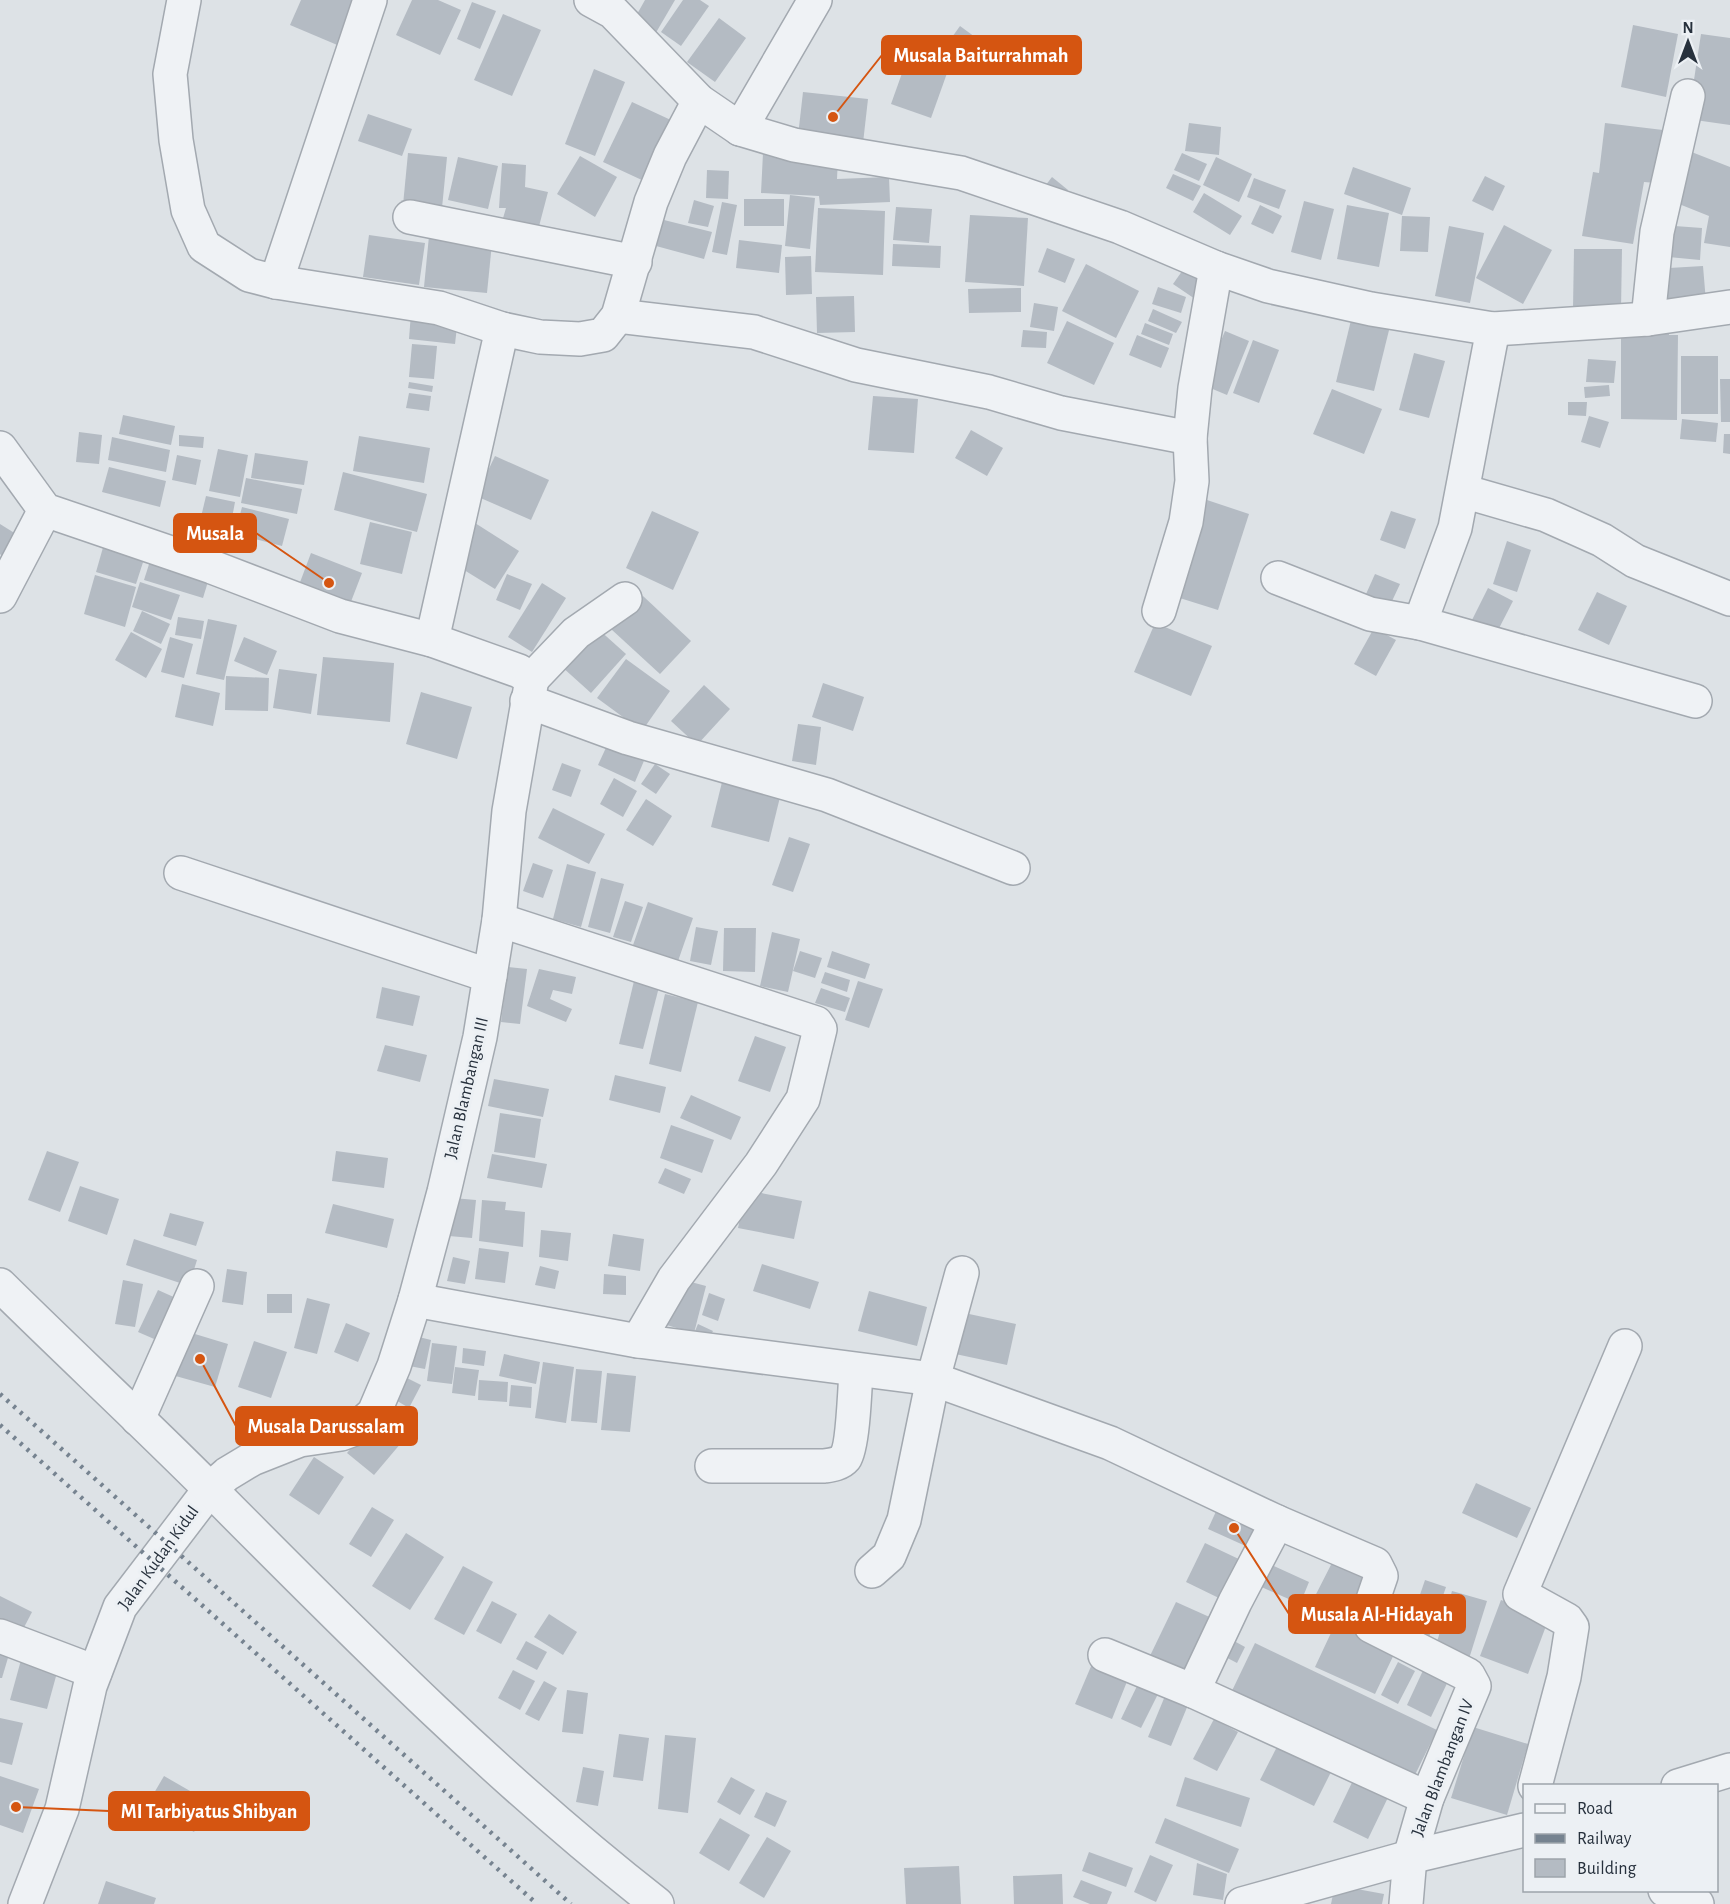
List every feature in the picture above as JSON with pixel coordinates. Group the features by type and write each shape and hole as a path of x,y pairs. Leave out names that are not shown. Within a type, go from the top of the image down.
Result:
{"street":[{"path":"184,0 170,74 176,140 188,210 204,246 249,275 276,282 439,308 502,329 540,337 580,339 603,335 618,316 651,202 670,156 699,101"},
{"path":"276,282 370,0"},
{"path":"591,0 613,12 699,101 740,129 794,145 961,173 1120,227 1216,268 1268,286 1371,309 1493,329 1648,319 1730,307"},
{"path":"740,129 815,0"},
{"path":"1648,319 1657,232 1688,96"},
{"path":"410,217 634,262"},
{"path":"1159,611 1186,522 1192,481 1190,438 1195,388 1216,268"},
{"path":"618,316 754,332 856,364 989,392 1061,413 1190,438"},
{"path":"432,640 502,329"},
{"path":"1420,623 1455,528 1493,329"},
{"path":"0,448 45,510 212,567 340,616 432,640 519,670 529,690 628,738 827,795 1012,868"},
{"path":"1463,491 1545,515 1602,540 1635,561 1730,599"},
{"path":"0,596 45,510"},
{"path":"1278,578 1370,614 1420,623 1695,701"},
{"path":"529,690 576,633 625,599"},
{"name":"Jalan Blambangan III","path":"210,1489 227,1474 252,1459 300,1440 341,1434 357,1428 374,1413 393,1366 415,1300 477,1048 499,920 509,812 529,690"},
{"path":"181,873 490,976"},
{"path":"499,920 816,1023 820,1029 803,1099 761,1164 674,1279 638,1341"},
{"path":"872,1571 889,1556 904,1520 933,1379 962,1273"},
{"path":"0,1285 210,1489 424,1703 607,1865 657,1904"},
{"path":"138,1419 197,1286"},
{"path":"415,1300 638,1341 933,1379 1110,1443 1277,1522 1235,1602 1194,1691"},
{"path":"1535,1784 1564,1677 1572,1627 1567,1620 1520,1594 1625,1346"},
{"path":"712,1466 824,1466 840,1463 846,1457 850,1440 856,1370"},
{"name":"Jalan Kudan Kidul","path":"25,1904 62,1809 90,1686 120,1607 210,1489"},
{"name":"Jalan Blambangan IV","path":"1277,1522 1375,1564 1380,1569 1381,1576 1367,1617 1371,1626 1472,1679 1474,1686 1427,1798 1410,1857 1406,1904"},
{"path":"0,1636 95,1672"},
{"path":"1105,1655 1194,1691 1427,1798"},
{"path":"1242,1904 1410,1857 1523,1829"},
{"path":"1670,1892 1697,1904"}],"building":[{"path":"301,0 362,0 342,47 290,25"},
{"path":"412,0 438,0 461,10 440,55 396,35"},
{"path":"645,0 675,0 654,36 632,23"},
{"path":"683,0 700,0 709,6 681,46 661,32"},
{"path":"472,2 496,11 480,49 457,39"},
{"path":"503,14 541,30 512,96 474,80"},
{"path":"719,18 746,38 715,82 687,62"},
{"path":"1633,25 1678,34 1666,97 1621,87"},
{"path":"960,26 975,37 961,57 945,47"},
{"path":"1701,34 1730,38 1730,125 1688,119"},
{"path":"911,48 951,62 931,118 891,104"},
{"path":"594,69 625,82 595,156 565,144"},
{"path":"803,92 868,99 863,143 798,136"},
{"path":"632,102 673,121 644,181 603,162"},
{"path":"368,114 412,129 402,156 358,141"},
{"path":"1189,123 1221,127 1219,155 1185,151"},
{"path":"1605,123 1663,130 1656,183 1644,182 1633,244 1582,236 1593,172 1599,173"},
{"path":"1689,151 1730,167 1730,247 1704,243 1709,216 1669,200"},
{"path":"408,153 447,157 442,208 403,205"},
{"path":"763,153 838,157 837,179 889,177 890,202 820,205 819,196 761,193"},
{"path":"1182,153 1207,164 1199,181 1174,170"},
{"path":"580,156 617,177 595,217 557,194"},
{"path":"458,157 498,166 488,209 448,200"},
{"path":"1216,157 1252,174 1239,202 1203,185"},
{"path":"502,163 526,165 525,187 548,192 537,234 501,225 506,208 499,208"},
{"path":"1353,167 1411,188 1402,215 1344,194"},
{"path":"707,170 729,171 728,199 706,198"},
{"path":"1173,174 1201,186 1193,201 1166,188"},
{"path":"1485,176 1505,186 1493,211 1472,201"},
{"path":"1052,177 1068,190 1059,202 1042,190"},
{"path":"1254,178 1286,190 1279,209 1247,197"},
{"path":"1204,193 1242,216 1230,235 1193,212"},
{"path":"790,195 815,198 810,249 785,246"},
{"path":"744,199 784,199 784,226 744,226"},
{"path":"694,200 714,206 708,227 688,223"},
{"path":"1304,201 1334,209 1321,260 1291,252"},
{"path":"722,202 737,205 727,255 712,252"},
{"path":"1260,205 1282,216 1273,234 1251,224"},
{"path":"1347,205 1389,213 1379,267 1337,259"},
{"path":"896,207 932,209 929,243 893,240"},
{"path":"818,208 885,211 883,275 815,272"},
{"path":"970,215 1028,218 1024,286 965,282"},
{"path":"1402,216 1430,217 1428,252 1400,251"},
{"path":"652,217 712,232 704,259 645,243"},
{"path":"1504,225 1552,250 1523,304 1476,278"},
{"path":"1661,225 1702,228 1700,260 1658,256"},
{"path":"1449,226 1484,233 1470,303 1435,296"},
{"path":"369,235 425,243 419,285 363,277"},
{"path":"429,236 492,243 487,293 424,287"},
{"path":"739,240 782,245 779,273 736,268"},
{"path":"893,244 941,246 940,268 892,266"},
{"path":"1047,248 1075,259 1065,283 1038,272"},
{"path":"1574,249 1622,249 1621,310 1573,309"},
{"path":"811,256 812,294 786,295 785,257"},
{"path":"1086,264 1139,291 1116,338 1062,311"},
{"path":"1703,266 1706,302 1655,305 1652,269"},
{"path":"1185,267 1210,284 1198,301 1173,284"},
{"path":"1158,287 1186,297 1181,313 1152,304"},
{"path":"1021,288 1021,312 969,313 968,289"},
{"path":"854,296 855,332 817,333 816,297"},
{"path":"1034,303 1058,307 1054,331 1030,327"},
{"path":"1153,309 1182,322 1176,333 1148,321"},
{"path":"1353,312 1391,322 1374,391 1336,382"},
{"path":"411,313 458,318 455,344 409,339"},
{"path":"1067,321 1114,343 1094,385 1047,363"},
{"path":"1621,322 1669,322 1669,335 1678,335 1677,420 1621,419"},
{"path":"1145,323 1173,334 1169,345 1141,334"},
{"path":"1023,330 1047,332 1046,348 1021,347"},
{"path":"1225,331 1249,341 1227,395 1203,385"},
{"path":"1137,335 1169,348 1161,368 1129,355"},
{"path":"1253,340 1279,350 1259,403 1233,393"},
{"path":"412,344 437,346 434,379 409,377"},
{"path":"1414,353 1445,361 1429,418 1399,410"},
{"path":"1681,356 1718,356 1718,414 1681,414"},
{"path":"1588,359 1616,361 1614,383 1586,382"},
{"path":"1720,379 1730,379 1730,422 1721,422"},
{"path":"409,382 433,386 432,392 408,388"},
{"path":"1609,385 1610,396 1585,398 1584,387"},
{"path":"1332,389 1382,409 1364,454 1313,434"},
{"path":"409,393 431,396 429,411 406,408"},
{"path":"873,396 918,399 914,453 868,450"},
{"path":"1568,402 1587,402 1586,416 1568,415"},
{"path":"123,415 175,426 171,445 119,434"},
{"path":"1589,416 1609,422 1600,448 1581,442"},
{"path":"1682,419 1718,423 1716,442 1680,439"},
{"path":"971,430 1003,448 987,476 955,458"},
{"path":"79,432 102,435 99,464 76,462"},
{"path":"1724,434 1730,434 1730,454 1723,453"},
{"path":"179,435 204,437 203,448 179,446"},
{"path":"359,436 430,448 424,483 353,471"},
{"path":"112,437 170,450 166,472 108,460"},
{"path":"218,449 248,455 240,497 209,491"},
{"path":"255,453 308,461 304,485 251,478"},
{"path":"177,455 201,460 196,485 172,480"},
{"path":"495,456 549,480 531,520 476,496"},
{"path":"109,467 166,481 160,507 102,492"},
{"path":"343,472 427,494 417,532 334,510"},
{"path":"246,478 302,489 297,514 241,503"},
{"path":"206,496 235,502 231,523 201,517"},
{"path":"1198,497 1249,514 1218,610 1167,594"},
{"path":"242,507 289,519 282,546 235,534"},
{"path":"652,511 699,532 673,590 626,568"},
{"path":"1391,511 1416,519 1405,549 1380,540"},
{"path":"370,522 412,532 402,574 360,564"},
{"path":"475,523 519,551 495,589 451,562"},
{"path":"0,524 16,534 2,556 0,554"},
{"path":"1507,541 1531,550 1517,592 1493,584"},
{"path":"104,544 145,556 136,584 96,572"},
{"path":"311,553 362,573 347,612 296,593"},
{"path":"151,558 210,575 203,598 144,580"},
{"path":"507,574 532,584 520,610 496,600"},
{"path":"1375,574 1400,584 1386,614 1362,603"},
{"path":"95,575 136,587 125,627 84,614"},
{"path":"140,582 180,595 171,620 132,607"},
{"path":"542,583 566,598 532,652 508,637"},
{"path":"1488,588 1513,601 1494,638 1469,626"},
{"path":"1597,592 1627,606 1609,645 1578,630"},
{"path":"643,596 691,641 660,674 611,629"},
{"path":"142,611 170,624 161,644 133,631"},
{"path":"178,617 204,621 201,639 175,635"},
{"path":"208,619 237,625 224,680 196,674"},
{"path":"1155,623 1212,646 1191,696 1134,672"},
{"path":"597,628 626,654 591,693 561,666"},
{"path":"1374,628 1396,640 1376,676 1354,664"},
{"path":"131,632 162,649 146,678 115,660"},
{"path":"170,637 193,644 184,678 161,672"},
{"path":"244,637 277,651 267,675 234,661"},
{"path":"323,657 394,663 390,722 317,715"},
{"path":"626,659 670,691 642,731 597,698"},
{"path":"279,669 317,674 311,714 273,708"},
{"path":"226,676 269,678 268,711 225,710"},
{"path":"823,683 864,697 853,731 812,717"},
{"path":"182,684 220,693 213,726 175,717"},
{"path":"704,685 730,709 697,745 671,721"},
{"path":"421,692 472,707 457,759 406,744"},
{"path":"798,724 821,727 816,765 792,761"},
{"path":"610,739 646,756 635,782 598,765"},
{"path":"562,763 581,770 571,797 552,790"},
{"path":"655,764 670,774 656,794 641,784"},
{"path":"614,778 637,791 623,817 600,804"},
{"path":"723,778 781,793 769,842 711,827"},
{"path":"646,799 672,816 653,846 626,830"},
{"path":"553,808 605,834 589,864 538,838"},
{"path":"789,837 810,844 793,892 772,885"},
{"path":"533,863 553,870 543,898 523,891"},
{"path":"567,864 596,872 581,927 553,919"},
{"path":"601,878 624,884 610,933 588,927"},
{"path":"625,901 643,907 631,942 613,937"},
{"path":"648,902 693,918 677,964 632,948"},
{"path":"696,927 718,931 711,965 690,961"},
{"path":"724,928 756,928 755,972 723,971"},
{"path":"772,932 800,939 788,992 760,986"},
{"path":"800,951 822,958 815,978 793,971"},
{"path":"832,951 870,964 865,979 827,967"},
{"path":"508,967 527,969 520,1024 501,1022"},
{"path":"539,969 576,977 572,994 553,990 550,999 572,1009 566,1022 527,1006"},
{"path":"825,972 850,980 847,992 821,983"},
{"path":"634,981 659,987 643,1049 619,1044"},
{"path":"858,981 883,989 869,1028 845,1020"},
{"path":"382,987 420,996 413,1026 376,1018"},
{"path":"821,988 850,998 845,1012 815,1003"},
{"path":"665,994 698,1002 681,1072 649,1064"},
{"path":"755,1036 786,1047 770,1092 738,1081"},
{"path":"385,1045 427,1055 420,1082 377,1071"},
{"path":"615,1075 666,1087 660,1113 609,1100"},
{"path":"494,1079 549,1089 543,1117 488,1106"},
{"path":"691,1095 741,1117 731,1140 680,1118"},
{"path":"500,1113 541,1119 535,1158 494,1152"},
{"path":"671,1125 714,1140 702,1173 660,1158"},
{"path":"47,1151 79,1162 60,1212 28,1200"},
{"path":"336,1151 388,1158 384,1188 332,1181"},
{"path":"492,1154 547,1164 542,1188 487,1178"},
{"path":"665,1168 691,1179 684,1194 658,1183"},
{"path":"80,1186 119,1199 107,1235 68,1221"},
{"path":"746,1190 802,1201 794,1239 738,1228"},
{"path":"453,1198 476,1200 472,1238 449,1236"},
{"path":"482,1200 506,1202 505,1210 525,1212 523,1247 479,1241"},
{"path":"333,1204 394,1219 387,1248 325,1233"},
{"path":"170,1213 204,1222 196,1246 163,1236"},
{"path":"541,1230 571,1233 568,1261 539,1257"},
{"path":"613,1234 644,1239 640,1271 608,1266"},
{"path":"134,1239 197,1260 189,1286 126,1265"},
{"path":"479,1248 509,1252 505,1283 475,1279"},
{"path":"453,1257 470,1261 465,1284 447,1281"},
{"path":"762,1264 819,1282 810,1309 753,1291"},
{"path":"540,1266 559,1271 555,1289 535,1285"},
{"path":"227,1269 247,1272 243,1305 222,1302"},
{"path":"604,1274 626,1276 626,1295 603,1294"},
{"path":"676,1278 706,1286 694,1333 663,1324"},
{"path":"123,1280 143,1284 135,1327 115,1324"},
{"path":"158,1290 187,1303 168,1345 138,1332"},
{"path":"869,1291 927,1307 917,1346 858,1331"},
{"path":"709,1293 725,1299 718,1321 702,1315"},
{"path":"267,1294 292,1294 292,1313 267,1313"},
{"path":"307,1298 330,1304 317,1354 294,1348"},
{"path":"955,1311 1016,1324 1007,1365 946,1352"},
{"path":"346,1323 370,1333 358,1362 334,1352"},
{"path":"698,1324 713,1331 706,1344 692,1338"},
{"path":"185,1331 228,1344 215,1387 172,1375"},
{"path":"411,1335 431,1340 425,1369 404,1365"},
{"path":"254,1341 287,1352 271,1398 238,1387"},
{"path":"432,1343 457,1346 452,1384 427,1381"},
{"path":"463,1348 486,1351 484,1366 462,1363"},
{"path":"504,1354 540,1362 536,1384 499,1376"},
{"path":"543,1362 574,1367 566,1423 535,1418"},
{"path":"455,1367 479,1370 475,1396 452,1393"},
{"path":"576,1369 602,1371 597,1423 571,1421"},
{"path":"607,1373 636,1376 630,1432 601,1430"},
{"path":"405,1377 421,1385 409,1408 394,1399"},
{"path":"479,1380 508,1382 507,1402 478,1400"},
{"path":"511,1385 532,1387 531,1408 509,1406"},
{"path":"381,1413 407,1436 374,1475 347,1453"},
{"path":"314,1457 344,1477 319,1515 289,1495"},
{"path":"1476,1483 1531,1508 1517,1538 1462,1513"},
{"path":"372,1507 394,1520 371,1557 349,1544"},
{"path":"1218,1507 1261,1527 1250,1548 1208,1529"},
{"path":"406,1533 444,1557 410,1610 372,1586"},
{"path":"1205,1543 1245,1562 1225,1601 1186,1582"},
{"path":"1335,1557 1368,1574 1344,1621 1398,1646 1375,1694 1315,1667 1338,1618 1311,1604"},
{"path":"1267,1563 1309,1582 1300,1604 1257,1585"},
{"path":"463,1566 493,1582 464,1635 434,1619"},
{"path":"1425,1580 1446,1587 1428,1640 1407,1633"},
{"path":"1452,1591 1487,1601 1468,1662 1434,1652"},
{"path":"0,1596 32,1612 18,1639 0,1629"},
{"path":"1501,1600 1549,1618 1528,1674 1480,1656"},
{"path":"492,1601 517,1614 501,1644 476,1631"},
{"path":"1176,1602 1214,1619 1186,1678 1148,1660"},
{"path":"549,1614 577,1632 563,1655 534,1637"},
{"path":"1225,1636 1245,1647 1237,1663 1216,1652"},
{"path":"526,1641 547,1652 537,1670 516,1659"},
{"path":"1255,1643 1437,1730 1410,1785 1229,1697"},
{"path":"0,1648 10,1651 2,1678 0,1678"},
{"path":"21,1660 58,1669 47,1709 10,1700"},
{"path":"1398,1662 1415,1671 1398,1704 1381,1695"},
{"path":"1092,1664 1128,1679 1112,1719 1075,1704"},
{"path":"1426,1664 1451,1675 1431,1717 1407,1705"},
{"path":"513,1670 535,1681 520,1710 498,1698"},
{"path":"544,1681 557,1688 539,1721 525,1714"},
{"path":"1138,1684 1158,1694 1141,1728 1121,1719"},
{"path":"567,1690 588,1693 583,1734 562,1732"},
{"path":"1165,1696 1188,1705 1171,1746 1148,1737"},
{"path":"0,1718 23,1723 12,1765 0,1762"},
{"path":"1214,1719 1238,1732 1217,1771 1193,1759"},
{"path":"1473,1727 1528,1744 1507,1815 1451,1798"},
{"path":"619,1734 649,1738 643,1781 613,1777"},
{"path":"665,1735 696,1738 688,1813 658,1809"},
{"path":"1283,1735 1336,1762 1314,1806 1260,1780"},
{"path":"583,1767 604,1771 598,1806 576,1802"},
{"path":"1359,1768 1394,1785 1368,1839 1333,1822"},
{"path":"0,1776 39,1789 23,1833 0,1825"},
{"path":"164,1776 211,1803 194,1832 147,1805"},
{"path":"731,1777 755,1790 740,1815 717,1802"},
{"path":"1185,1777 1250,1798 1241,1827 1176,1806"},
{"path":"766,1792 787,1801 775,1827 754,1817"},
{"path":"720,1818 750,1835 729,1871 699,1853"},
{"path":"1165,1818 1239,1849 1229,1873 1155,1843"},
{"path":"767,1837 791,1851 764,1898 739,1883"},
{"path":"1089,1852 1133,1868 1126,1887 1082,1871"},
{"path":"1150,1855 1173,1865 1156,1902 1134,1892"},
{"path":"1197,1863 1227,1874 1223,1900 1193,1895"},
{"path":"959,1866 961,1904 906,1904 904,1868"},
{"path":"1062,1874 1063,1904 1014,1904 1013,1876"},
{"path":"1081,1880 1112,1892 1107,1904 1090,1904 1073,1897"},
{"path":"106,1881 156,1898 154,1904 98,1904"},
{"path":"1335,1885 1384,1894 1382,1904 1331,1904"}],"railway":[{"path":"0,1394 571,1904"},
{"path":"0,1425 537,1904"}],"place":[{"name":"Musala Baiturrahmah","path":"833,117"},
{"name":"Musala","path":"329,583"},
{"name":"Musala Darussalam","path":"200,1359"},
{"name":"Musala Al-Hidayah","path":"1234,1528"},
{"name":"MI Tarbiyatus Shibyan","path":"16,1807"}]}
